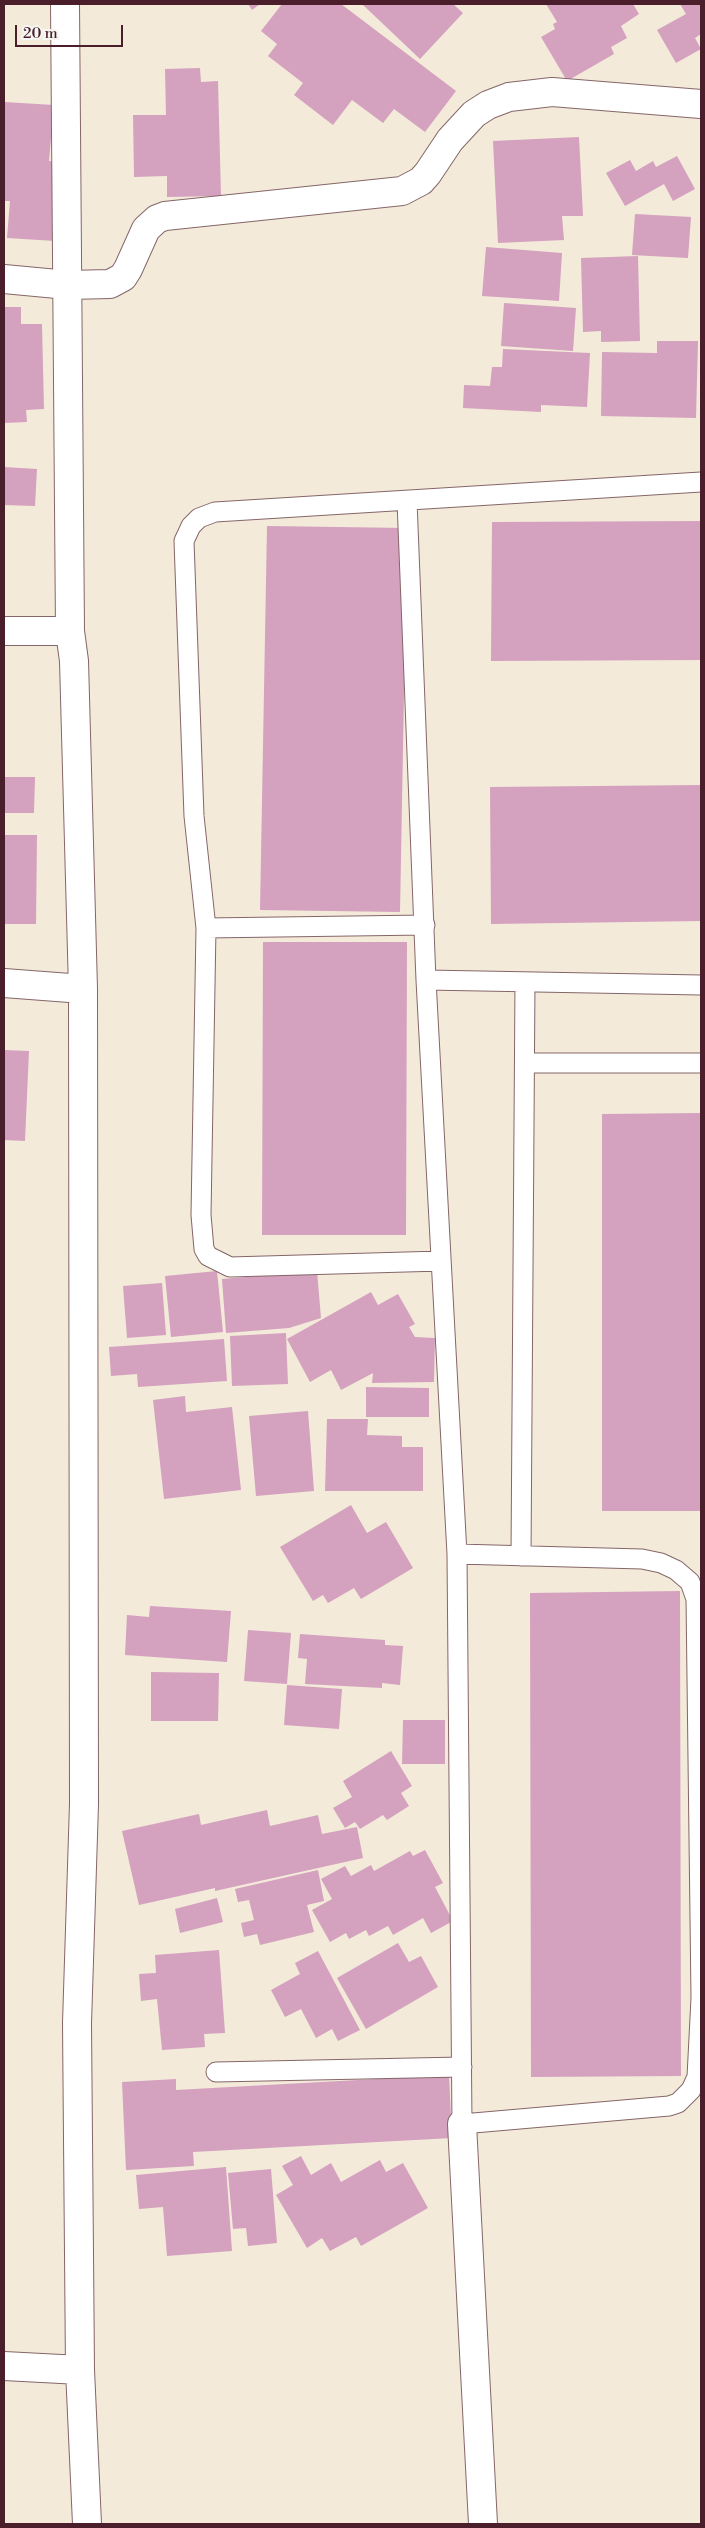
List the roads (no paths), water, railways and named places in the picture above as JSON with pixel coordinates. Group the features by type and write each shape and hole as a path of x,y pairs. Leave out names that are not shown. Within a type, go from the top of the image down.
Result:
{"street":[{"path":"65,4 70,631 74,661 83,989 84,1804 77,2022 80,2370 87,2524"},
{"path":"4,279 102,286 116,282 128,269 146,229 157,219 165,216 388,194 412,187 428,173 456,133 474,114 488,105 509,98 552,92 701,104"},
{"path":"4,631 70,631"},
{"path":"4,983 83,989"},
{"path":"462,2124 483,2524"},
{"path":"4,2366 80,2370"}],"lane":[{"path":"441,1261 230,1267 208,1256 202,1242 206,928 194,816 183,549 187,533 199,518 215,512 701,482"},
{"path":"407,501 426,980 456,1554 462,2124 669,2106 678,2103 691,2090 697,2077 701,1998 696,1598 690,1582 676,1570 662,1563 642,1559 456,1554"},
{"path":"206,928 425,925"},
{"path":"426,980 701,984"},
{"path":"521,1556 525,982"},
{"path":"525,1062 701,1063"},
{"path":"216,2072 462,2067"}]}
